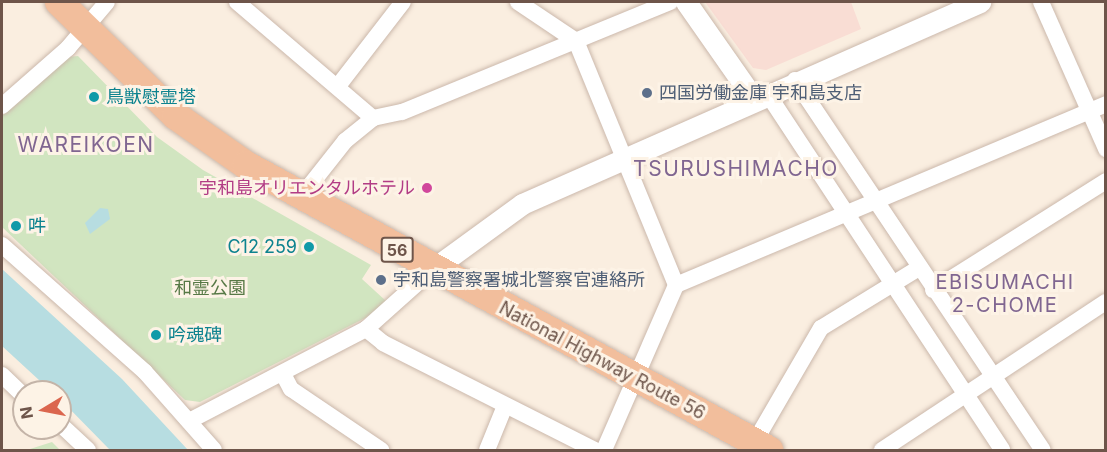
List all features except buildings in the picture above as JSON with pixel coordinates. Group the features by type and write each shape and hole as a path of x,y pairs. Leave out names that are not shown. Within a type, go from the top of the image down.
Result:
{"highway":[{"name":"National Highway Route 56","path":"58,2 176,116 300,198 633,380 761,446"}],"street":[{"path":"2,106 86,30 107,2"},
{"path":"237,2 373,118"},
{"path":"338,86 403,2"},
{"path":"518,2 576,41 675,285"},
{"path":"300,198 345,141 373,118 402,112 670,2"},
{"path":"686,2 760,96 844,214 1002,450"},
{"path":"191,420 366,329 433,269 522,204 621,156 980,2"},
{"path":"1041,2 1106,149"},
{"path":"795,80 933,290 1043,450"},
{"path":"604,450 675,285 1106,104"},
{"path":"933,290 1106,181"},
{"path":"2,245 145,372 191,420 214,450"},
{"path":"761,446 821,328 889,283 919,268"},
{"path":"882,450 1106,302"},
{"path":"366,329 505,406 594,450"},
{"path":"283,374 291,389 381,450"},
{"path":"487,450 505,406"},
{"path":"72,435 88,450"}],"shaded area":[{"path":"705,2 851,2 861,29 766,70 753,68"}],"green space":[{"name":"和霊公園","path":"78,56 157,137 203,170 371,265 362,279 386,301 373,314 200,402 185,400 2,227 2,116 68,57"},
{"path":"52,442 60,450 27,450"}],"water":[{"path":"100,208 108,209 110,219 90,234 85,223"},
{"path":"2,269 122,379 188,450 110,450 72,411 72,380 39,380 2,346"}],"place":[{"name":"四国労働金庫 宇和島支店","path":"647,93"},
{"name":"鳥獣慰霊塔","path":"94,97"},
{"name":"宇和島オリエンタルホテル","path":"427,188"},
{"name":"吽","path":"16,226"},
{"name":"C12 259","path":"309,247"},
{"name":"宇和島警察署城北警察官連絡所","path":"381,280"},
{"name":"吟魂碑","path":"156,335"}],"district":[{"name":"WAREIKOEN","path":"86,145"},
{"name":"TSURUSHIMACHO","path":"736,169"},
{"name":"EBISUMACHI 2-CHOME","path":"1005,294"}]}
